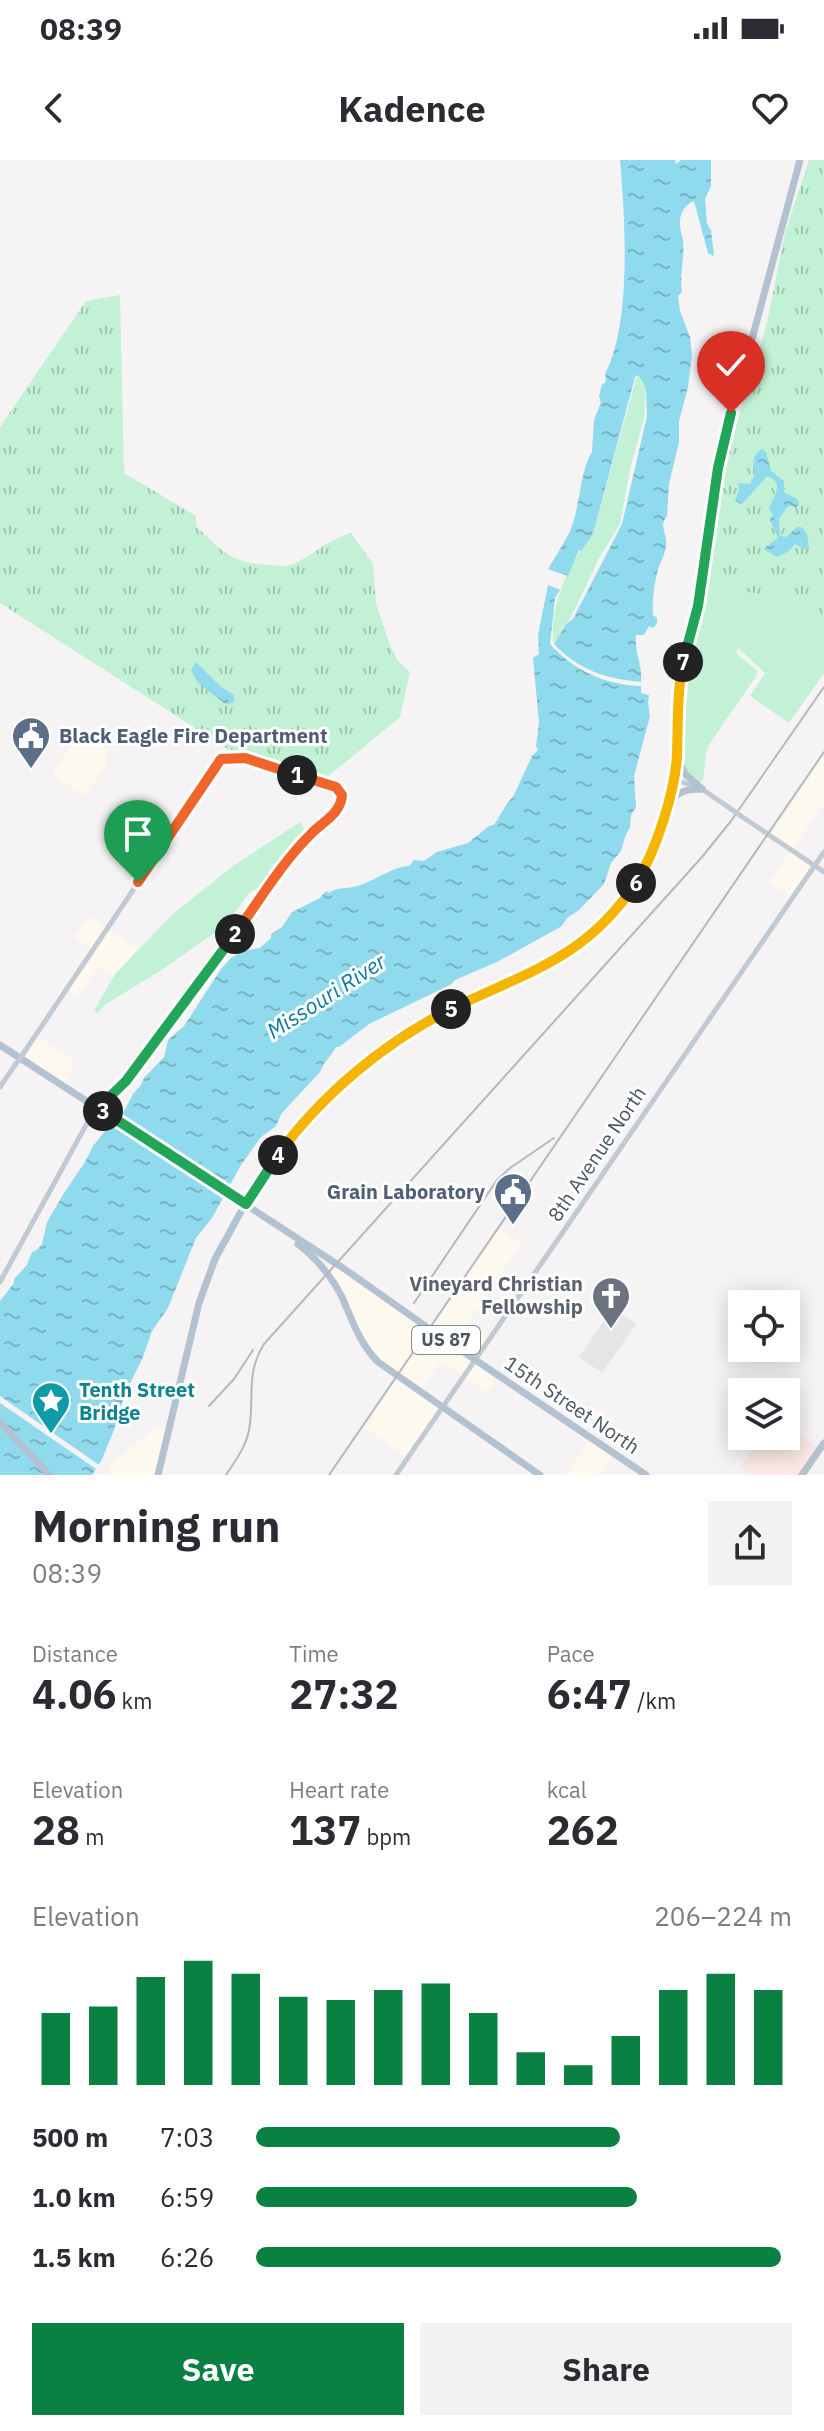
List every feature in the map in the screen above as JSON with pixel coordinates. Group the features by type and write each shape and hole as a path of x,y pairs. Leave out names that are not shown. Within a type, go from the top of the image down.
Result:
{"main road":[{"path":"158,1475 207,1278 244,1206 286,1145 308,1118 379,1055 443,1013 560,959 597,930 639,880 657,840 673,779 682,665 698,606 718,468 800,160"},
{"path":"677,758 686,775 702,789"},
{"path":"666,809 678,793 702,789"},
{"name":"15th Street North","path":"0,1047 236,1200 307,1252 331,1278"},
{"name":"15th Street North","path":"244,1206 343,1268 646,1475"},
{"path":"331,1278 336,1270 343,1268"},
{"name":"US 87","path":"331,1278 371,1354 396,1376 540,1475"},
{"path":"0,1425 46,1475"},
{"path":"802,1475 824,1443"}],"street":[{"path":"0,1087 221,759 245,758 336,787 342,795 338,809 299,845 100,1112 0,1282"},
{"path":"673,779 702,789 824,872"},
{"name":"8th Avenue North","path":"396,1475 824,852"}],"shaded area":[{"path":"74,741 95,741 107,750 106,765 85,796 52,774"},
{"path":"824,755 824,803 792,850 814,866 792,898 769,882 791,851 770,836"},
{"path":"88,916 138,949 114,977 98,967 78,997 66,989 92,949 74,937"},
{"path":"35,1035 75,1061 64,1082 21,1057"},
{"path":"498,1228 521,1244 467,1323 490,1339 476,1359 499,1375 487,1392 441,1361 419,1392 442,1408 408,1458 365,1428 398,1378 371,1354 327,1273 336,1263 429,1329"},
{"path":"613,1308 636,1324 602,1373 579,1357"},
{"path":"158,1425 165,1430 154,1475 112,1475 109,1466"},
{"path":"800,1435 820,1449 802,1475 752,1475 740,1467 752,1450 800,1450"},
{"path":"591,1437 614,1453 599,1475 566,1475"}],"green space":[{"path":"809,160 824,160 824,625 788,599 704,585 720,479 767,323 785,233"},
{"path":"120,295 124,473 196,516 196,526 221,550 237,559 257,564 290,565 351,533 373,564 376,603 389,643 397,660 410,672 400,717 325,779 228,749 0,603 0,427 86,301"},
{"path":"637,375 646,388 644,419 631,465 620,524 554,644 557,600 569,571 593,534"},
{"path":"704,585 788,599 824,625 824,673 789,723 750,696 765,673 738,648 736,653 757,671 757,675 710,743 700,783 688,774 679,755 682,679 700,614"},
{"path":"300,822 306,833 268,883 249,893 226,925 97,1013 94,1011 115,974 173,914 233,866"}],"water":[{"path":"620,160 675,160 676,164 681,160 711,160 711,186 705,199 714,256 708,253 694,201 684,208 680,220 683,240 682,292 678,296 692,355 679,421 679,442 669,484 667,516 663,523 666,546 654,587 653,615 657,623 653,628 649,626 644,635 636,635 641,682 594,672 554,644 573,619 622,524 647,416 646,388 638,375 593,534 579,550 568,576 548,569 573,522 592,452 594,420 601,402 599,396 614,353 619,327 624,270"},
{"path":"761,449 766,452 771,471 784,481 784,492 799,503 796,509 788,506 779,519 780,536 786,537 801,527 807,534 809,547 806,550 795,544 777,557 763,549 778,538 769,509 777,490 773,479 767,476 741,504 735,501 738,483 750,484 755,474 754,457"},
{"name":"Missouri River","path":"548,585 560,590 555,598 550,644 559,654 591,675 615,683 641,686 641,693 649,695 650,716 634,776 636,807 621,851 611,863 604,884 562,926 497,962 369,1024 336,1047 320,1072 281,1114 276,1126 261,1137 241,1165 212,1218 196,1238 168,1308 152,1331 124,1396 102,1459 92,1475 0,1475 0,1301 27,1265 32,1252 42,1244 47,1222 64,1193 93,1146 121,1117 144,1078 164,1057 168,1040 184,1026 231,958 243,951 260,948 271,938 271,934 282,927 292,912 320,898 326,891 329,893 360,885 409,866 414,860 424,861 437,852 468,843 494,825 538,750 539,723 533,658 539,654 538,635"},
{"path":"196,662 221,687 234,695 234,702 224,703 198,683 191,670"}],"pier":[{"name":"Tenth Street Bridge","path":"0,1396 102,1467 99,1471 0,1403"}],"railway":[{"path":"226,1475 248,1436 252,1376 264,1344 702,857 731,821 824,687"},
{"path":"329,1475 824,752"},
{"path":"414,1303 497,1180 554,1138"},
{"path":"209,1406 234,1379 253,1350"}],"place":[{"name":"Black Eagle Fire Department","path":"31,770"},
{"name":"Grain Laboratory","path":"513,1226"},
{"name":"Vineyard Christian Fellowship","path":"611,1330"},
{"name":"Tenth Street Bridge","path":"51,1435"}],"route":[{"path":"138,882 221,759 245,758 340,790 342,802 338,809 299,845 126,1081 98,1108 246,1204 295,1133 347,1081 379,1055 443,1013 532,973 573,950 611,917 639,880 657,840 673,779 682,665 698,606 718,468 731,413"}]}
